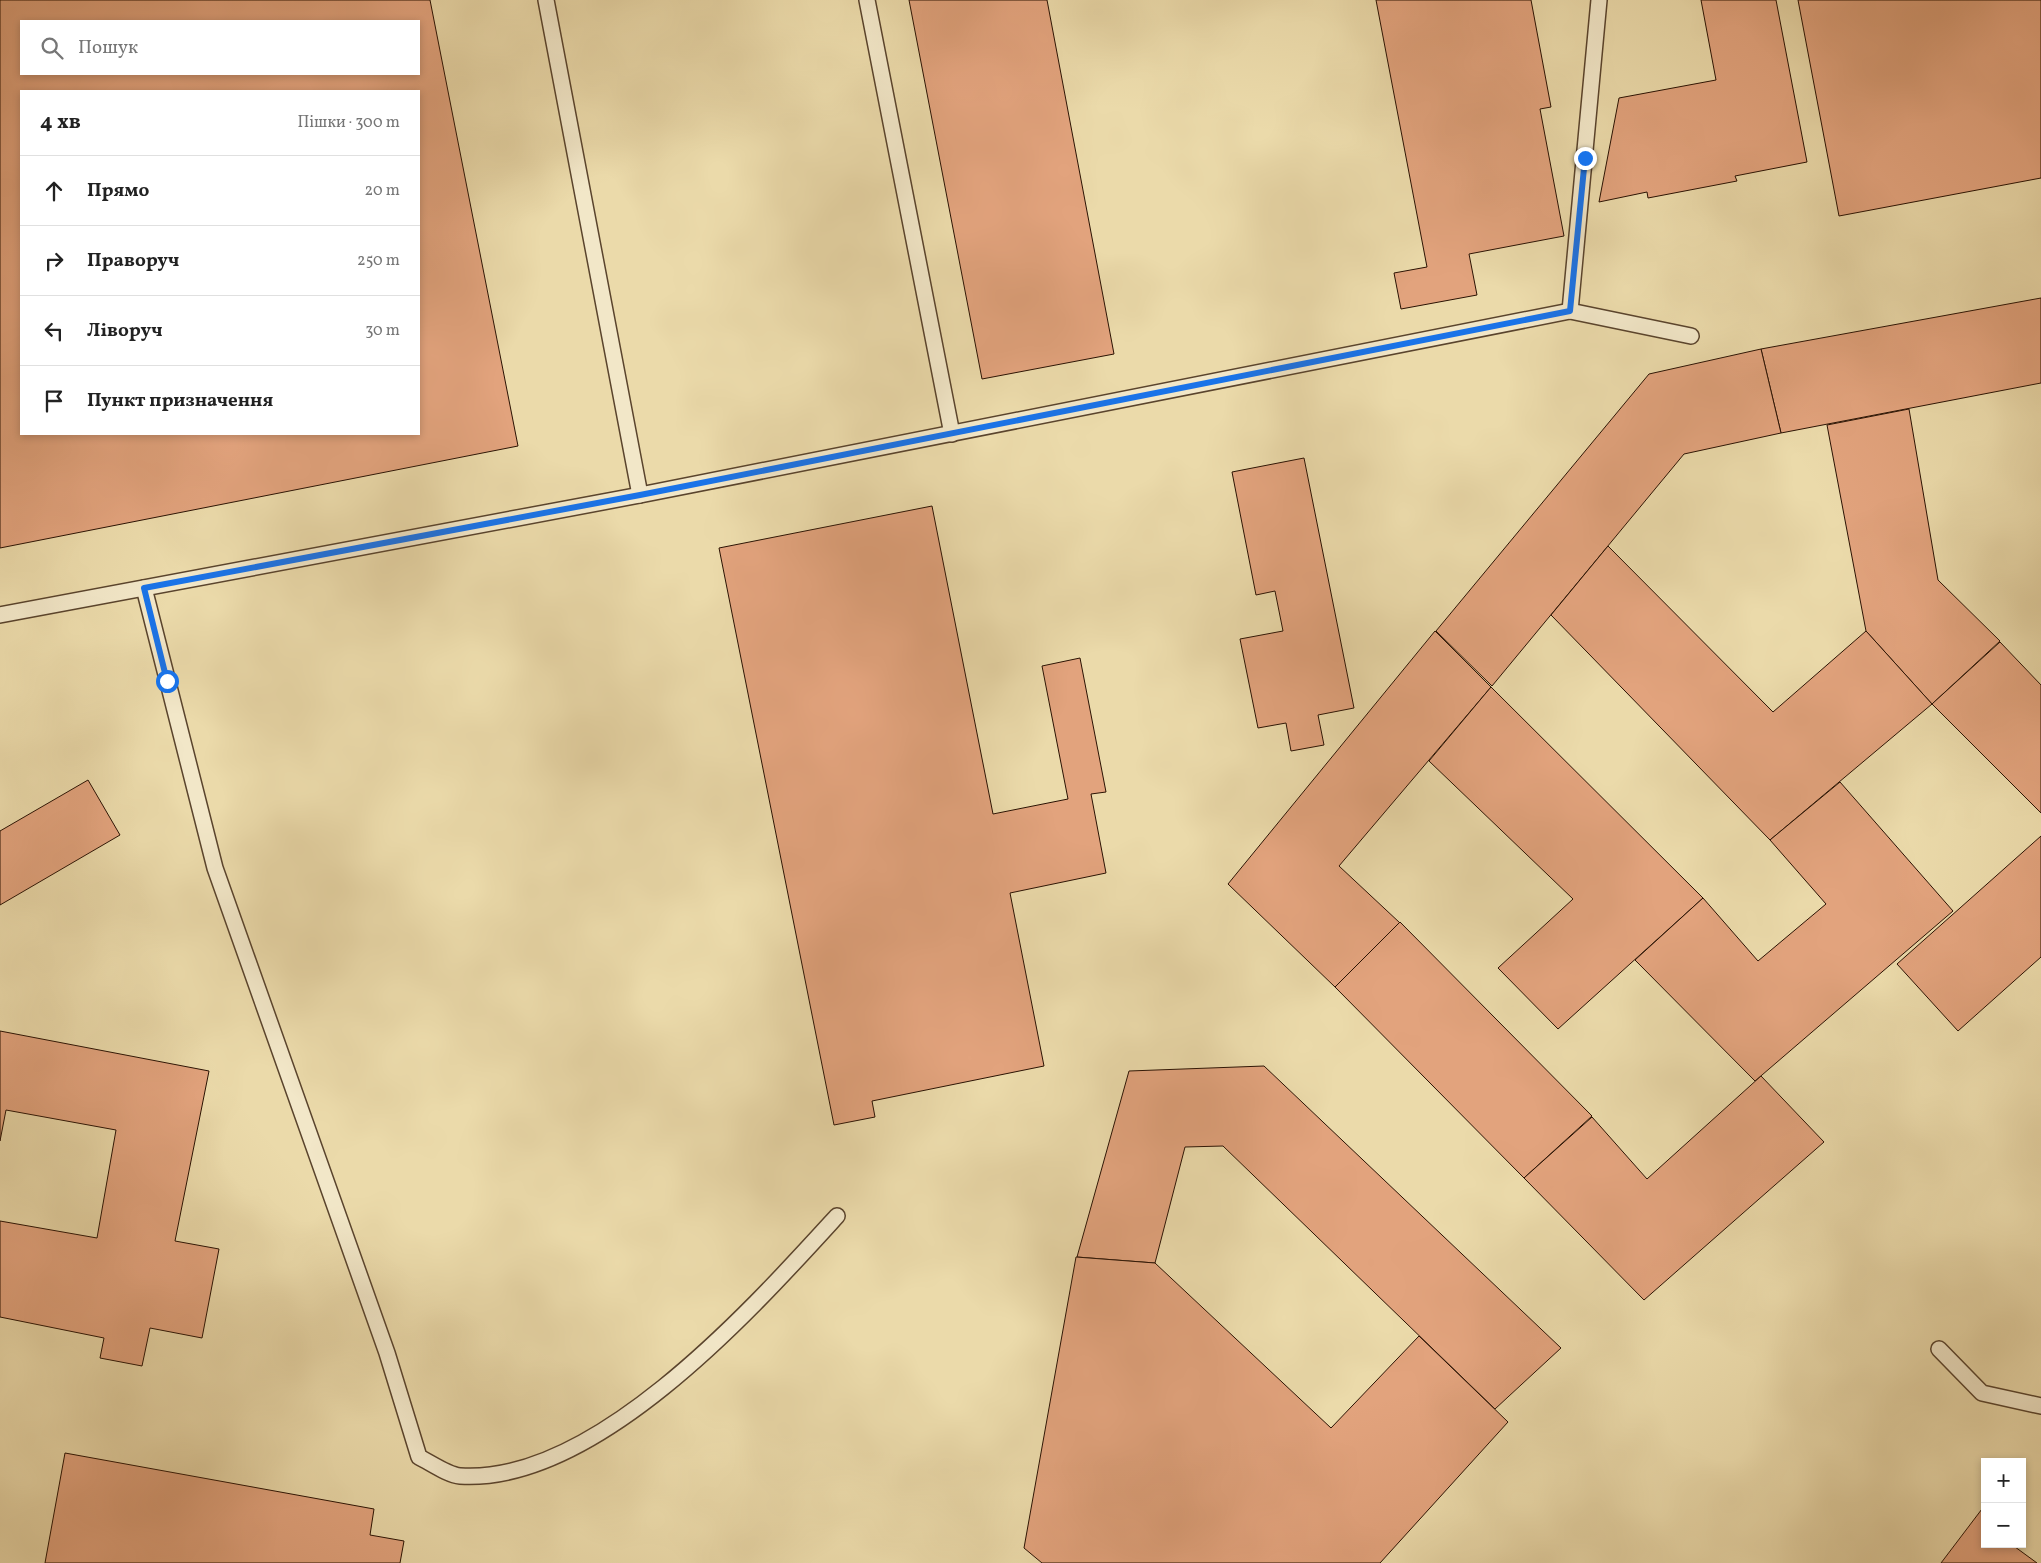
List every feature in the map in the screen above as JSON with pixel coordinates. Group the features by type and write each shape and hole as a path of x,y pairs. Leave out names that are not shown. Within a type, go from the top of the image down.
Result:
{"lane":[{"path":"546,0 640,495"},
{"path":"867,0 952,434"},
{"path":"1570,311 1599,0"},
{"path":"0,615 640,495 1570,311 1691,336"},
{"path":"144,588 215,868 384,1344 419,1457 458,1476 505,1475 556,1457 610,1426 665,1386 717,1341 765,1295 837,1216"},
{"path":"1939,1349 1982,1393 2041,1406"}],"building":[{"path":"0,0 430,0 518,446 0,548"},
{"path":"909,0 1047,0 1114,354 982,379"},
{"path":"1376,0 1531,0 1551,107 1540,109 1564,236 1469,254 1477,295 1401,309 1394,273 1427,267"},
{"path":"1701,0 1776,0 1807,162 1735,176 1737,181 1648,198 1647,192 1599,202 1619,98 1716,80"},
{"path":"1798,0 2041,0 2041,178 1839,216"},
{"path":"2041,298 2041,383 1781,433 1761,349"},
{"path":"1761,349 1781,433 1684,454 1492,686 1436,631 1649,374"},
{"path":"1909,409 1938,580 2000,641 1932,704 1866,631 1827,425"},
{"path":"1304,458 1354,708 1318,715 1324,745 1291,751 1286,723 1258,728 1240,639 1283,631 1275,591 1256,595 1232,472"},
{"path":"932,506 993,814 1068,799 1042,666 1080,658 1106,792 1091,794 1106,873 1010,893 1044,1066 872,1101 875,1117 834,1125 719,548"},
{"path":"1608,546 1773,712 1866,631 1932,704 1770,840 1551,615"},
{"path":"1435,631 1491,687 1339,866 1400,923 1335,987 1228,884"},
{"path":"2000,642 2041,685 2041,813 1932,704"},
{"path":"1491,687 1703,898 1558,1029 1498,968 1573,899 1429,761"},
{"path":"88,780 120,835 0,905 0,831"},
{"path":"1840,782 1953,911 1755,1081 1635,960 1703,898 1758,961 1826,904 1770,840"},
{"path":"2041,836 2041,957 1958,1031 1897,964"},
{"path":"1400,922 1592,1116 1524,1178 1335,987"},
{"path":"0,1031 209,1071 175,1241 219,1249 202,1338 150,1328 142,1366 100,1358 104,1338 0,1317 0,1221 97,1238 116,1130 6,1110 0,1141"},
{"path":"1264,1066 1561,1348 1495,1409 1223,1146 1185,1147 1155,1263 1077,1257 1129,1071"},
{"path":"1761,1076 1824,1142 1644,1300 1524,1178 1592,1117 1647,1179"},
{"path":"1076,1257 1155,1263 1331,1428 1419,1336 1508,1422 1380,1563 1042,1563 1024,1548"},
{"path":"65,1453 374,1509 370,1535 404,1541 400,1563 45,1563"},
{"path":"1981,1510 1981,1548 2016,1548 2037,1563 1941,1563"}],"route":[{"path":"167,681 144,588 640,495 1570,311 1585,158"}]}
